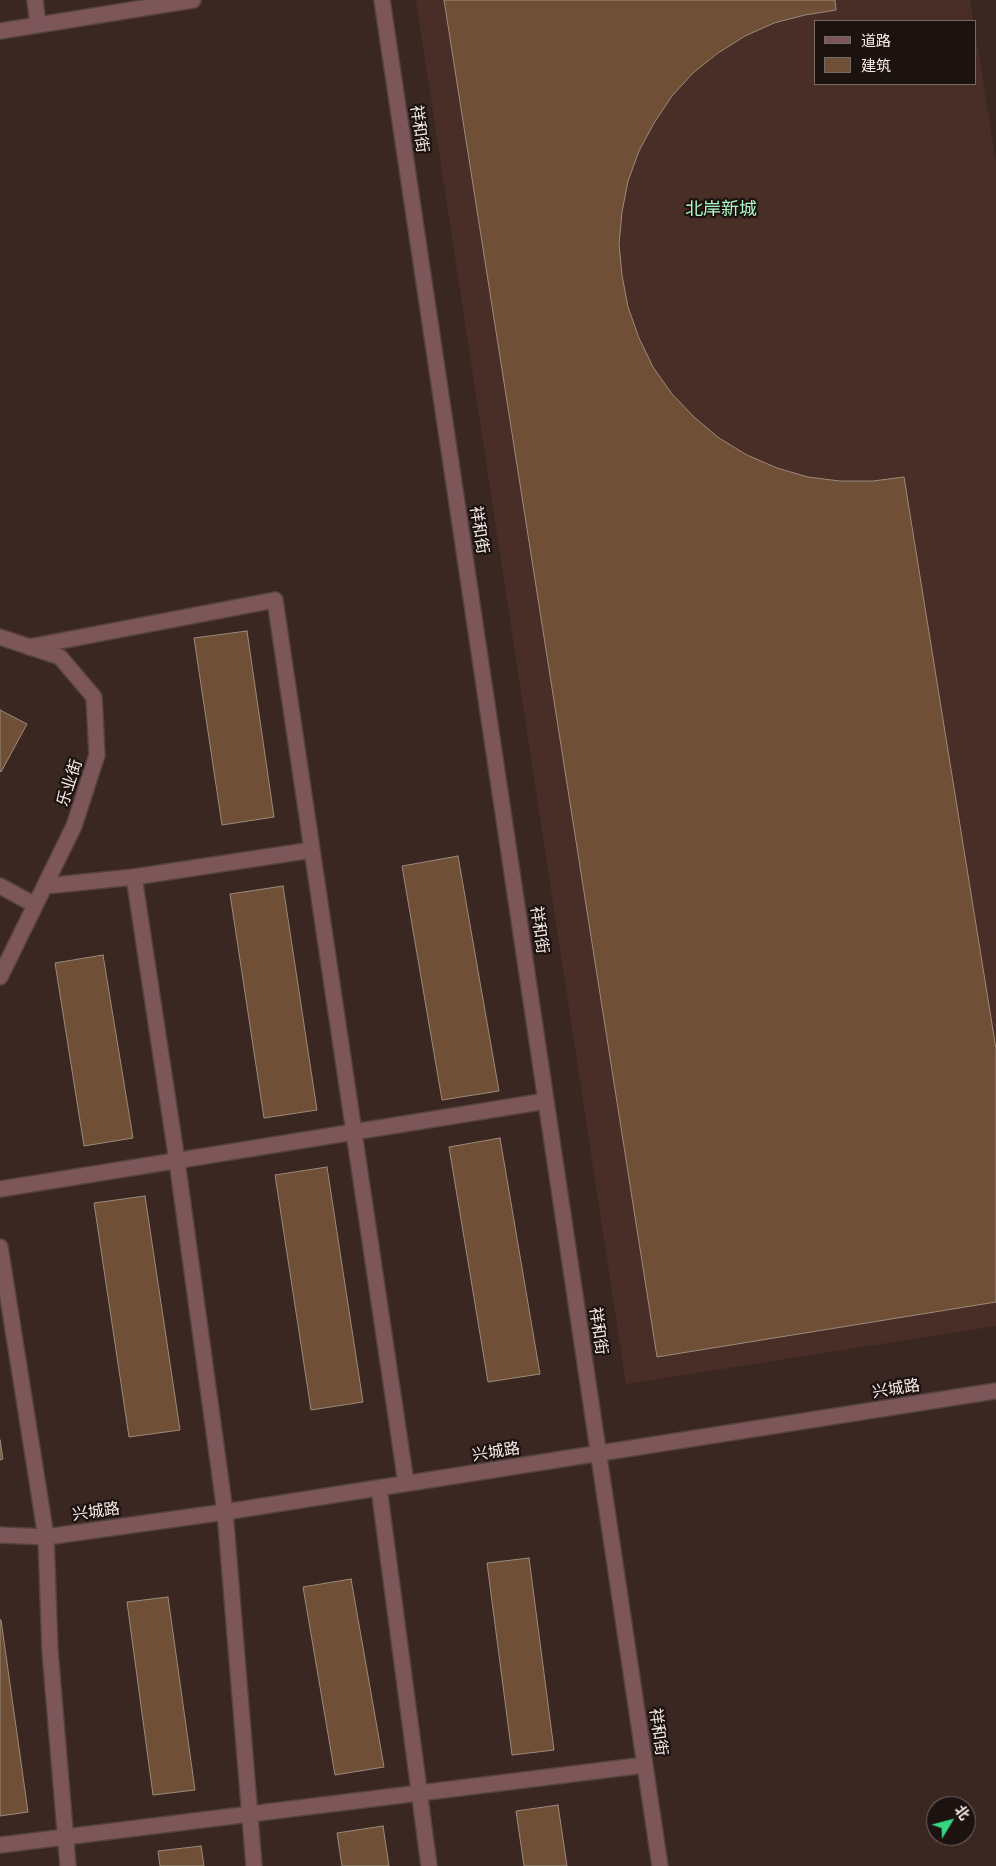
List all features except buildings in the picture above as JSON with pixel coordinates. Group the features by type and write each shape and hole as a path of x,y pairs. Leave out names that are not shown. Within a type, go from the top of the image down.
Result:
{"street":[{"path":"35,0 38,25"},
{"path":"0,31 192,0"},
{"name":"祥和街","path":"382,0 660,1866"},
{"path":"28,647 275,600 406,1483"},
{"name":"乐业街","path":"0,637 60,657 94,697 97,755 74,826 0,977"},
{"path":"44,886 134,876 312,850"},
{"path":"134,876 177,1161 225,1512 254,1866"},
{"path":"0,886 35,905"},
{"path":"0,1189 546,1101"},
{"path":"0,1247 46,1537 50,1651 68,1866"},
{"name":"兴城路","path":"0,1535 46,1537 225,1512 996,1391"},
{"path":"379,1488 429,1866"},
{"path":"0,1846 646,1765"}],"shaded area":[{"path":"416,0 970,0 973,20 814,20 814,85 976,85 976,36 996,162 996,1326 626,1384"}],"district":[{"name":"北岸新城","path":"721,210"}]}
